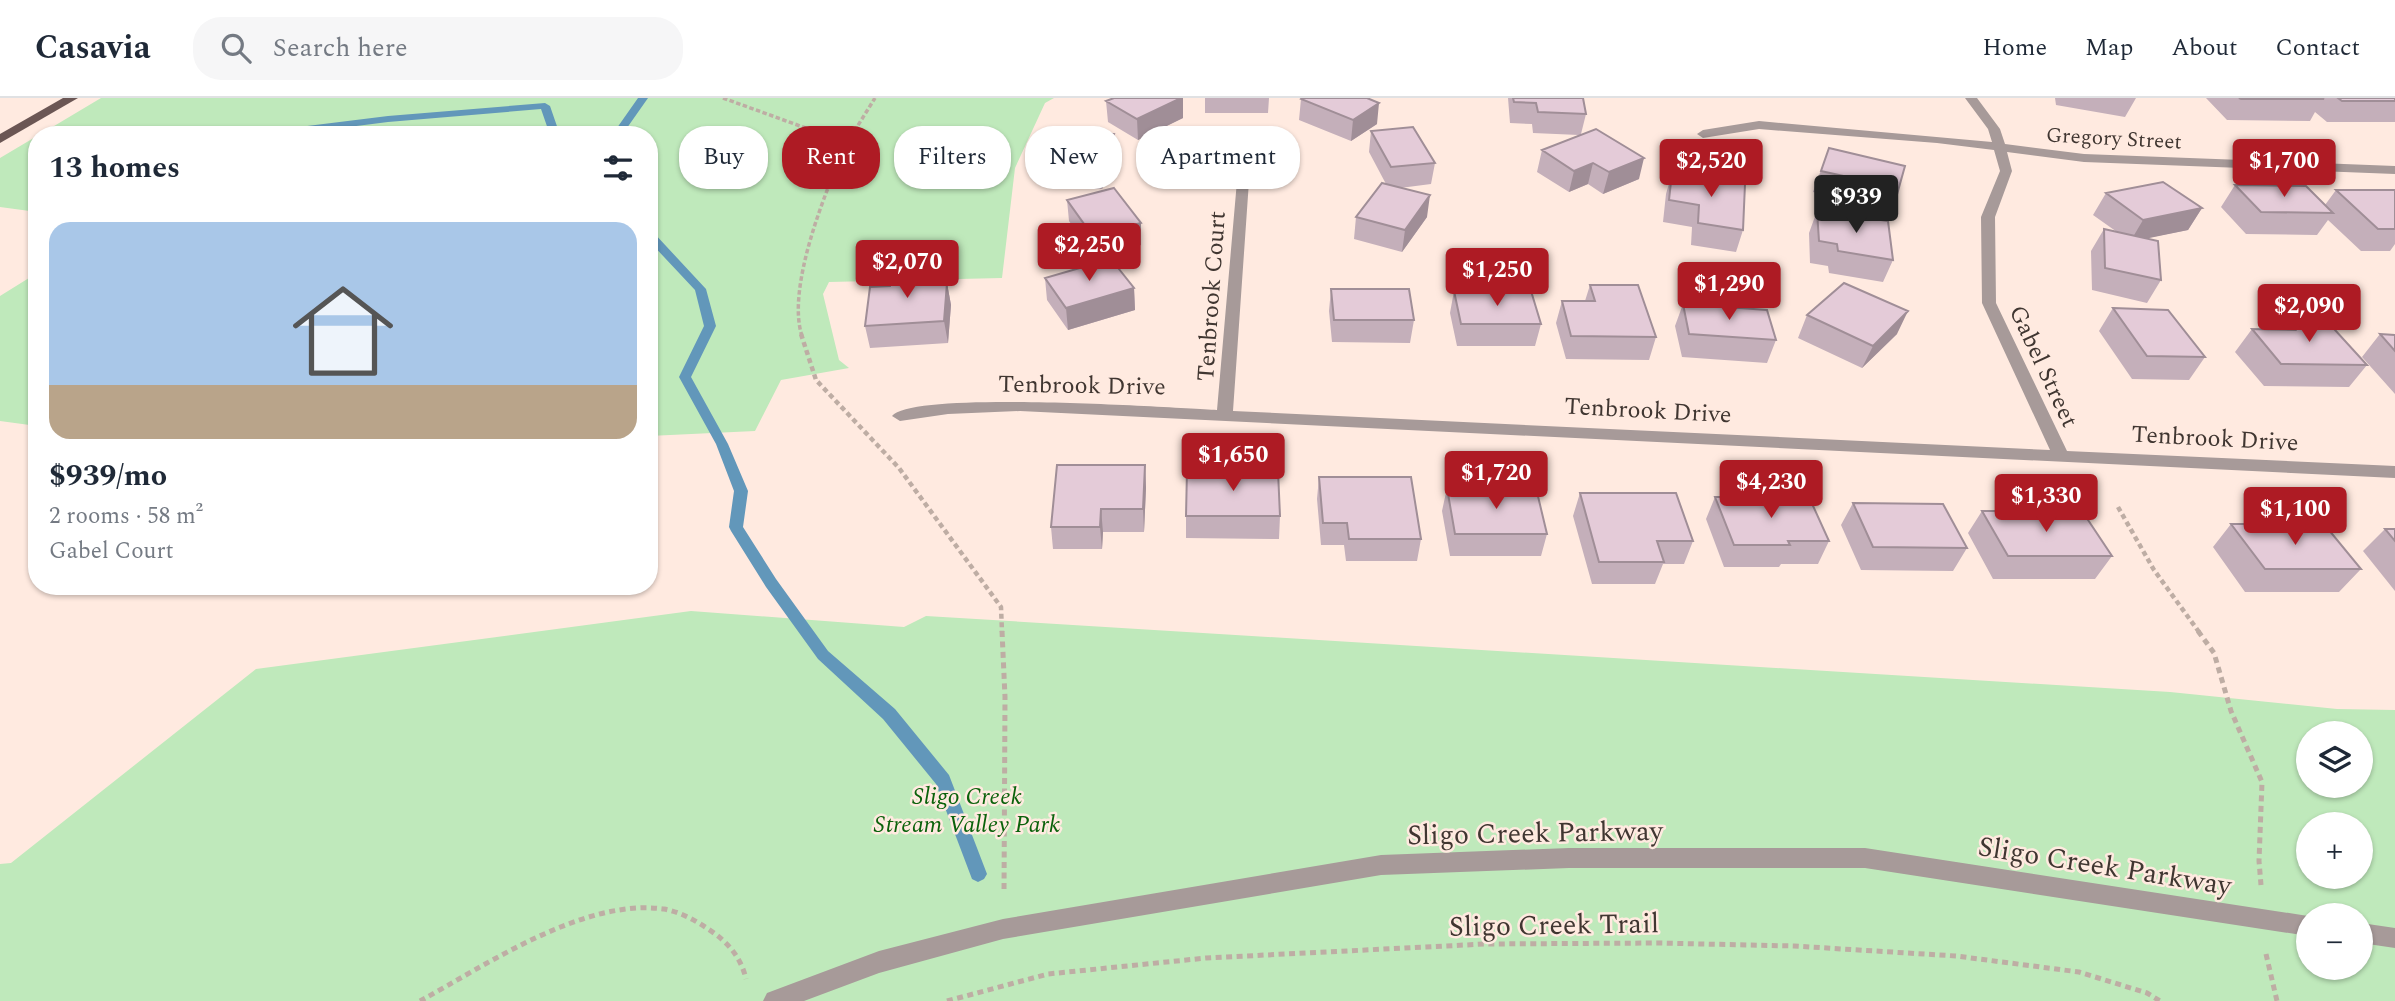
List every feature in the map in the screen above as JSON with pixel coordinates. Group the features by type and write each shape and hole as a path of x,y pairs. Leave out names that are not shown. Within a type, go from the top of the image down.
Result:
{"main road":[{"path":"0,139 72,98"}],"street":[{"name":"Gabel Street","path":"1971,98 1994,129 2006,171 1988,217 1989,303 2061,455"},
{"name":"Gregory Street","path":"1703,134 1759,124 1937,139 2084,158 2395,170"},
{"name":"Tenbrook Court","path":"1225,414 1242,189"},
{"name":"Tenbrook Drive","path":"900,416 948,409 1020,405 2395,472"},
{"name":"Sligo Creek Parkway","path":"775,1001 879,962 1003,929 1381,866 1569,858 1865,858 2296,924"},
{"path":"2373,935 2395,939"}],"path":[{"path":"723,98 800,126"},
{"path":"858,126 875,98"},
{"path":"826,189 812,232 796,318 816,380 899,468 1001,607 1005,697 1003,929"},
{"path":"2118,507 2154,570 2214,653 2231,711 2262,782 2259,861 2262,886"},
{"path":"420,1001 580,920 622,910 661,909 691,918 720,937 744,966"},
{"name":"Sligo Creek Trail","path":"947,1001 1048,974 1206,957 1485,944 1657,943 1794,946 1956,956 2079,972 2147,993 2160,1001"},
{"path":"2266,951 2277,1001"}],"green space":[{"path":"101,98 1054,98 1045,103 1034,126 1025,126 1025,146 1015,168 1002,278 829,282 823,294 839,360 849,368 781,380 755,431 658,436 658,126 54,126"},
{"path":"28,141 28,211 0,207 0,158"},
{"path":"28,279 28,425 0,421 0,296"},
{"name":"Sligo Creek Stream Valley Park","path":"691,611 904,627 926,616 2170,692 2337,709 2395,710 2395,1001 0,1001 0,864 11,863 256,669"}],"building":[{"path":"1114,98 1181,98 1137,119 1106,101"},
{"path":"1302,98 1367,98 1379,103 1353,120"},
{"path":"1513,98 1583,98 1586,114 1538,112 1536,103 1514,102"},
{"path":"2239,98 2322,98 2324,99 2241,99"},
{"path":"2338,98 2395,98 2395,101 2342,101"},
{"path":"1413,127 1435,163 1391,167 1371,131"},
{"path":"1596,129 1644,158 1609,172 1593,163 1574,171 1542,150"},
{"path":"1829,148 1905,166 1896,198 1845,186 1848,177 1821,171"},
{"path":"1672,173 1745,184 1743,230 1698,223 1699,205 1669,200"},
{"path":"2163,182 2202,208 2143,220 2106,193"},
{"path":"1382,183 1430,195 1405,230 1356,217"},
{"path":"2235,185 2306,186 2333,213 2261,212"},
{"path":"1115,189 1141,223 1092,235 1067,200"},
{"path":"2336,190 2395,190 2395,229 2378,229"},
{"path":"1817,211 1888,221 1893,260 1838,251 1837,244 1819,241"},
{"path":"2104,229 2158,241 2161,280 2105,268"},
{"path":"1111,259 1134,288 1066,308 1045,278"},
{"path":"933,270 932,283 947,283 944,321 865,326 870,287 890,286 892,273"},
{"path":"1844,283 1908,311 1873,346 1807,315"},
{"path":"1590,285 1638,285 1656,337 1571,336 1562,301 1595,301"},
{"path":"1331,289 1409,289 1414,320 1334,320"},
{"path":"1454,291 1531,291 1541,324 1461,324"},
{"path":"1683,304 1767,310 1776,340 1689,334"},
{"path":"2113,308 2168,310 2205,357 2147,356"},
{"path":"2285,318 2325,319 2367,365 2281,364 2252,329 2295,330"},
{"path":"2380,334 2395,335 2395,351"},
{"path":"1057,465 1145,465 1143,509 1101,509 1100,527 1051,527"},
{"path":"1187,470 1278,471 1280,516 1186,516"},
{"path":"1319,477 1411,477 1421,539 1349,539 1347,523 1323,523"},
{"path":"1447,488 1536,488 1547,534 1455,534"},
{"path":"1580,493 1676,493 1693,541 1657,541 1664,562 1599,562"},
{"path":"1715,497 1809,497 1829,541 1788,541 1790,545 1734,545"},
{"path":"1853,503 1943,504 1967,548 1873,547"},
{"path":"1982,511 2082,511 2112,556 2008,556"},
{"path":"2231,524 2324,524 2361,569 2265,569"},
{"path":"2385,529 2395,529 2395,541"}],"waterway":[{"path":"623,126 643,98"},
{"path":"331,126 545,106 552,126"},
{"path":"658,244 700,289 710,326 685,377 722,444 741,491 736,527 771,583 823,655 889,714 943,780 978,874"}]}
